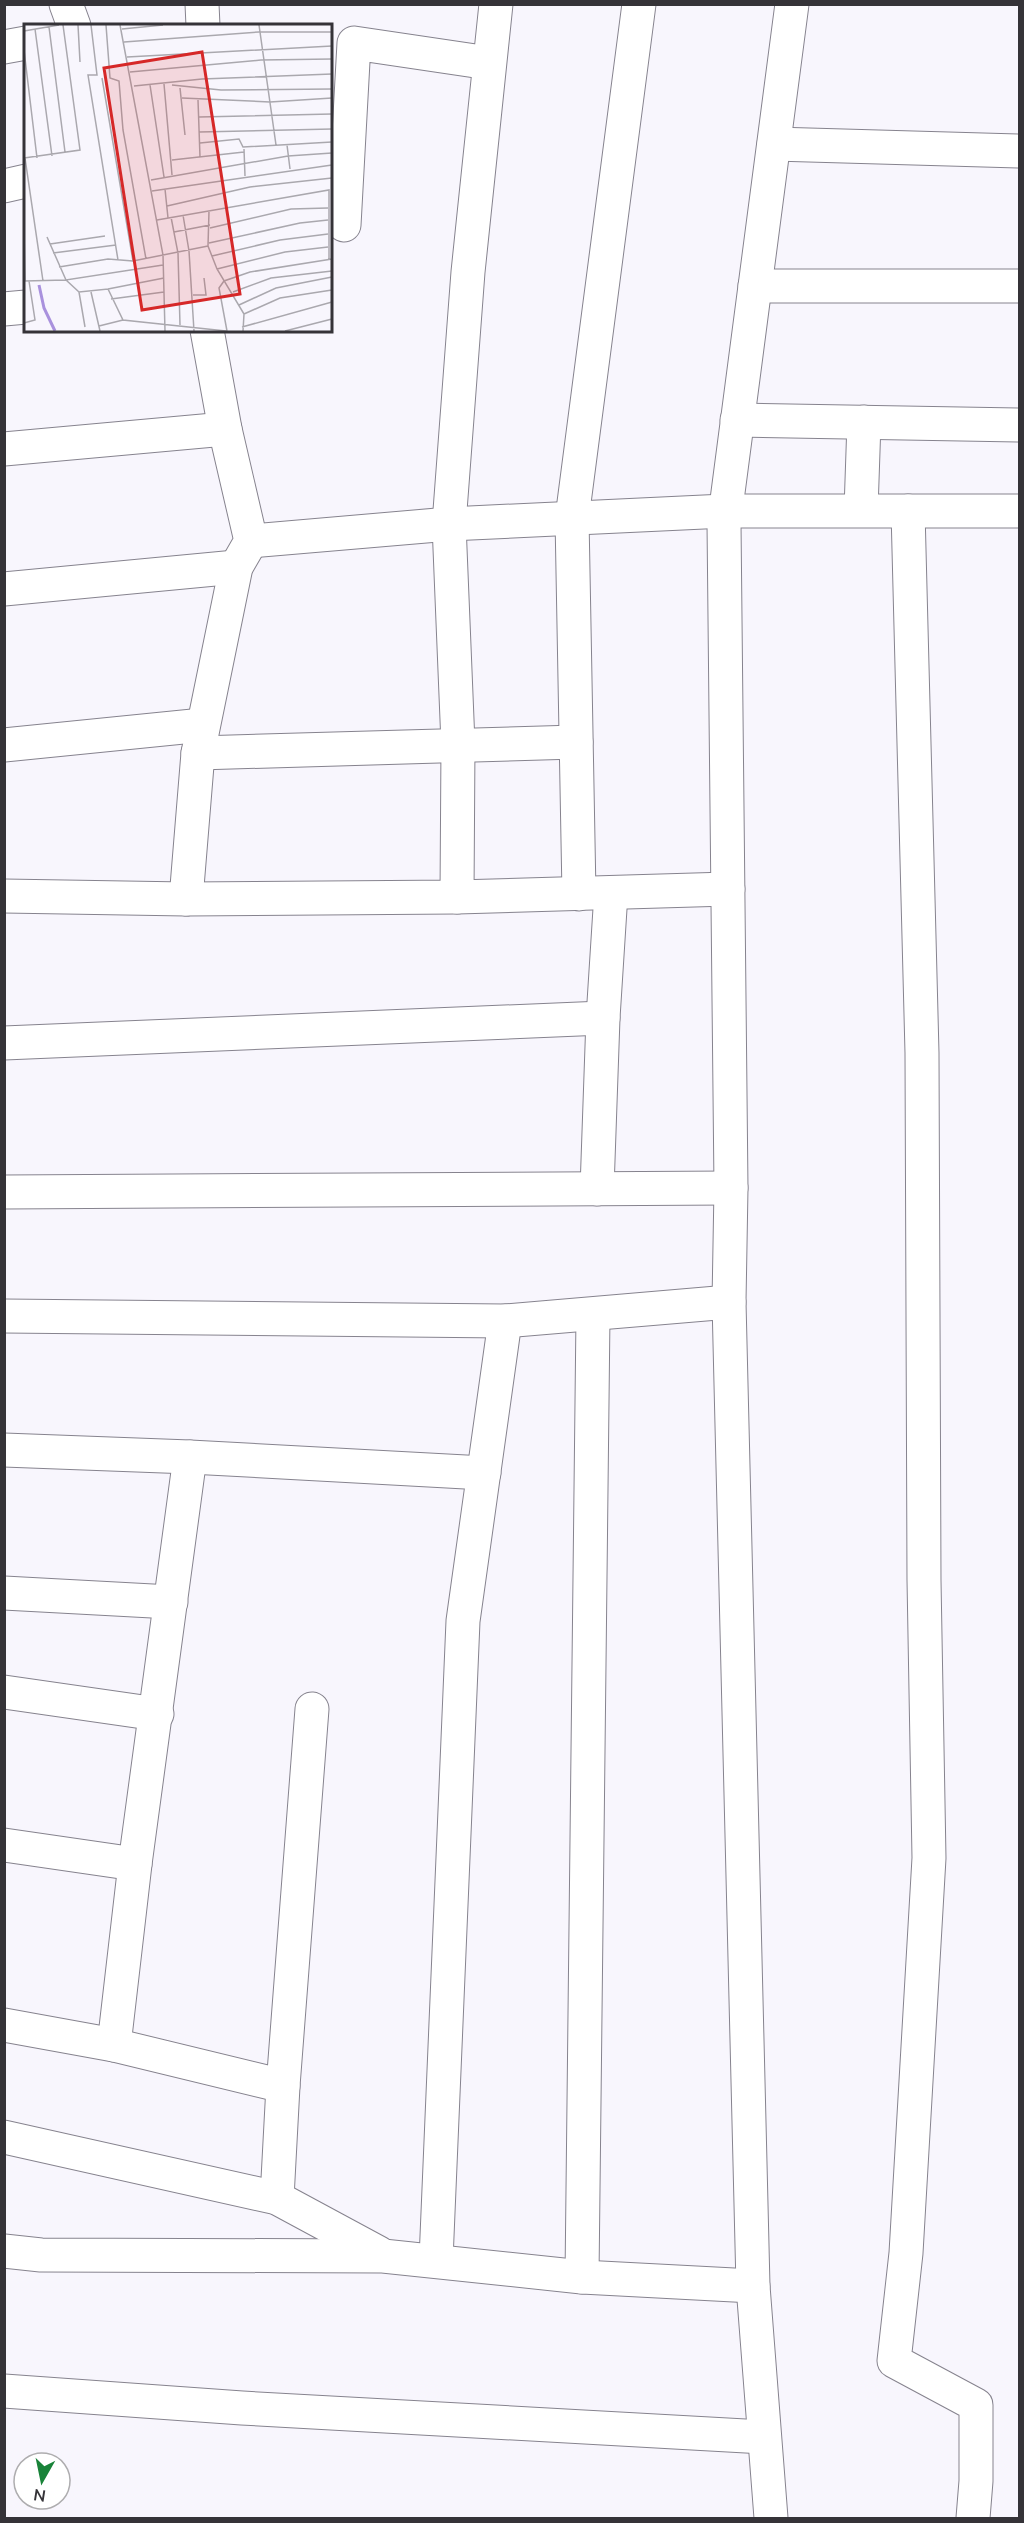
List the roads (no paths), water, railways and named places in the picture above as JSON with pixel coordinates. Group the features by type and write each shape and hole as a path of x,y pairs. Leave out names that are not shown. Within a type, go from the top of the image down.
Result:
{"street":[{"path":"66,4 73,24"},
{"path":"202,4 203,24"},
{"path":"457,897 458,744 449,524 468,272 496,4"},
{"path":"597,1189 603,1018 595,893 576,742 572,518 639,4"},
{"path":"771,2518 753,2286 729,1302 731,1188 725,512 792,4"},
{"path":"4,47 24,43"},
{"path":"344,225 354,43 489,63"},
{"path":"774,144 1020,151"},
{"path":"4,186 24,181"},
{"path":"755,286 1020,286"},
{"path":"4,309 24,307"},
{"path":"186,898 200,739 243,554 225,429 207,332"},
{"path":"737,420 1020,425"},
{"path":"861,510 864,422"},
{"path":"4,449 225,429"},
{"path":"908,511 922,1053 924,1580 929,1858 906,2253 894,2361 976,2405 976,2481 973,2518"},
{"path":"4,589 449,524 725,512 1020,511"},
{"path":"4,745 200,739 458,744 576,742"},
{"path":"4,896 457,897 728,889"},
{"path":"4,1043 603,1018"},
{"path":"4,1192 731,1188"},
{"path":"4,1316 505,1322 729,1302"},
{"path":"582,2277 593,1315"},
{"path":"436,2260 463,1621 505,1322"},
{"path":"4,1450 190,1457 484,1473"},
{"path":"114,2045 135,1864 190,1457"},
{"path":"4,1593 171,1602"},
{"path":"4,1692 157,1714"},
{"path":"277,2198 283,2086 312,1709"},
{"path":"4,1845 135,1864"},
{"path":"4,2025 114,2045 283,2086"},
{"path":"4,2137 277,2198 383,2256"},
{"path":"4,2251 52,2255 383,2256 582,2277 753,2286"},
{"path":"4,2391 242,2409 764,2437"}]}
